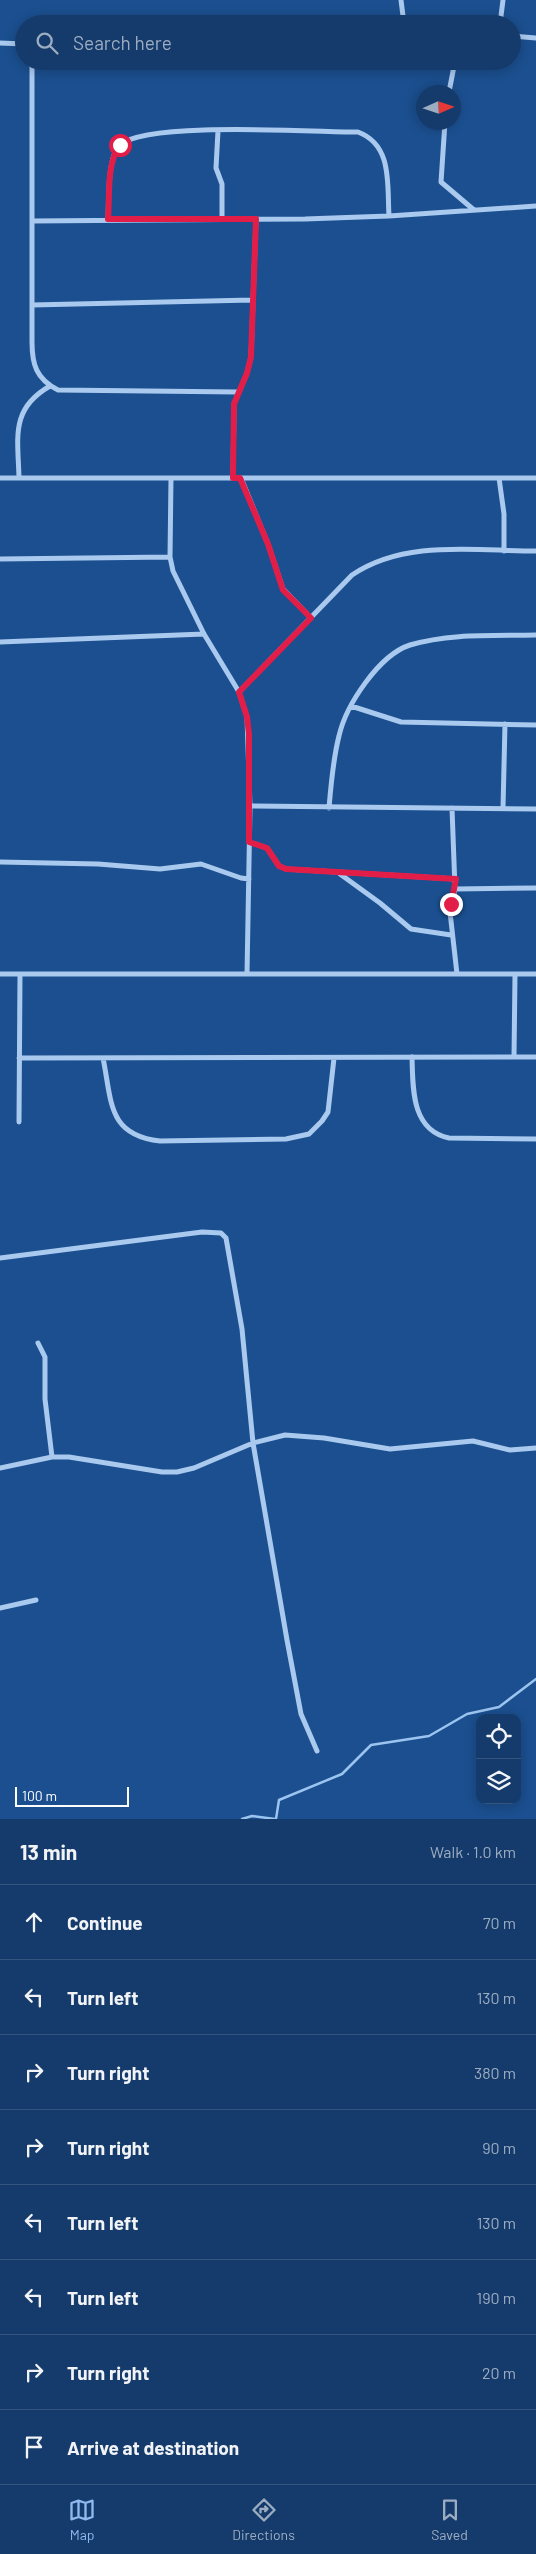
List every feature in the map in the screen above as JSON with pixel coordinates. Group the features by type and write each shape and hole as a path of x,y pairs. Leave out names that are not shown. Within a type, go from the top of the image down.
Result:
{"street":[{"path":"401,0 403,15"},
{"path":"501,15 503,0"},
{"path":"521,37 536,38"},
{"path":"0,43 15,44"},
{"path":"32,70 32,364 38,375 50,386 58,390 238,392"},
{"path":"450,85 453,70"},
{"path":"108,219 114,152 120,145 130,139 157,132 218,130 358,132 367,135 375,141 384,158 389,216"},
{"path":"218,130 216,171 222,184 222,219"},
{"path":"445,130 441,182 474,210"},
{"path":"32,221 389,216 536,206"},
{"path":"233,478 234,404 250,365 256,219"},
{"path":"32,305 252,300"},
{"path":"18,478 18,438 21,416 31,398 50,386"},
{"path":"0,478 536,478"},
{"path":"171,478 170,557 173,571 204,634 239,692 247,717 250,806 247,974"},
{"path":"240,478 268,544 283,590 311,618"},
{"path":"499,478 504,514 504,551"},
{"path":"239,692 352,575 385,558 416,551 536,552"},
{"path":"0,559 170,557"},
{"path":"0,642 204,634"},
{"path":"328,808 339,733 351,706 370,676 393,654 408,646 445,638 536,635"},
{"path":"351,706 401,722 536,725"},
{"path":"503,808 505,724"},
{"path":"250,806 328,808 535,807"},
{"path":"452,808 456,879 450,912 451,935 457,974"},
{"path":"249,842 267,848 282,868 340,874 456,879"},
{"path":"0,862 106,864 160,870 201,864 241,878 249,878"},
{"path":"340,874 380,903 411,929 451,935"},
{"path":"455,889 536,888"},
{"path":"0,974 536,974"},
{"path":"19,1122 20,974"},
{"path":"514,1057 515,974"},
{"path":"412,1057 415,1106 421,1119 436,1133 449,1138 536,1139"},
{"path":"20,1058 536,1057"},
{"path":"104,1058 113,1110 120,1124 142,1138 160,1142 286,1139 309,1134 328,1112 334,1058"},
{"path":"0,1258 202,1232 221,1234 226,1238 242,1329 253,1443 301,1714 317,1751"},
{"path":"38,1343 45,1357 45,1399 52,1457"},
{"path":"0,1468 52,1457 88,1458 162,1472 177,1472 202,1465 253,1443 274,1437 298,1435 396,1449 473,1441 510,1450 536,1448"},
{"path":"0,1608 36,1600"}],"waterway":[{"path":"276,1819 279,1800 342,1774 371,1745 429,1736 467,1714 499,1707 536,1679"},
{"path":"242,1819 252,1816 275,1819"}],"route":[{"path":"120,145 114,152 108,219 256,219 251,357 250,365 234,404 233,478 240,478 268,544 283,590 311,618 239,692 243,700 249,734 249,842 267,848 279,866 286,869 456,879 451,904"}]}
